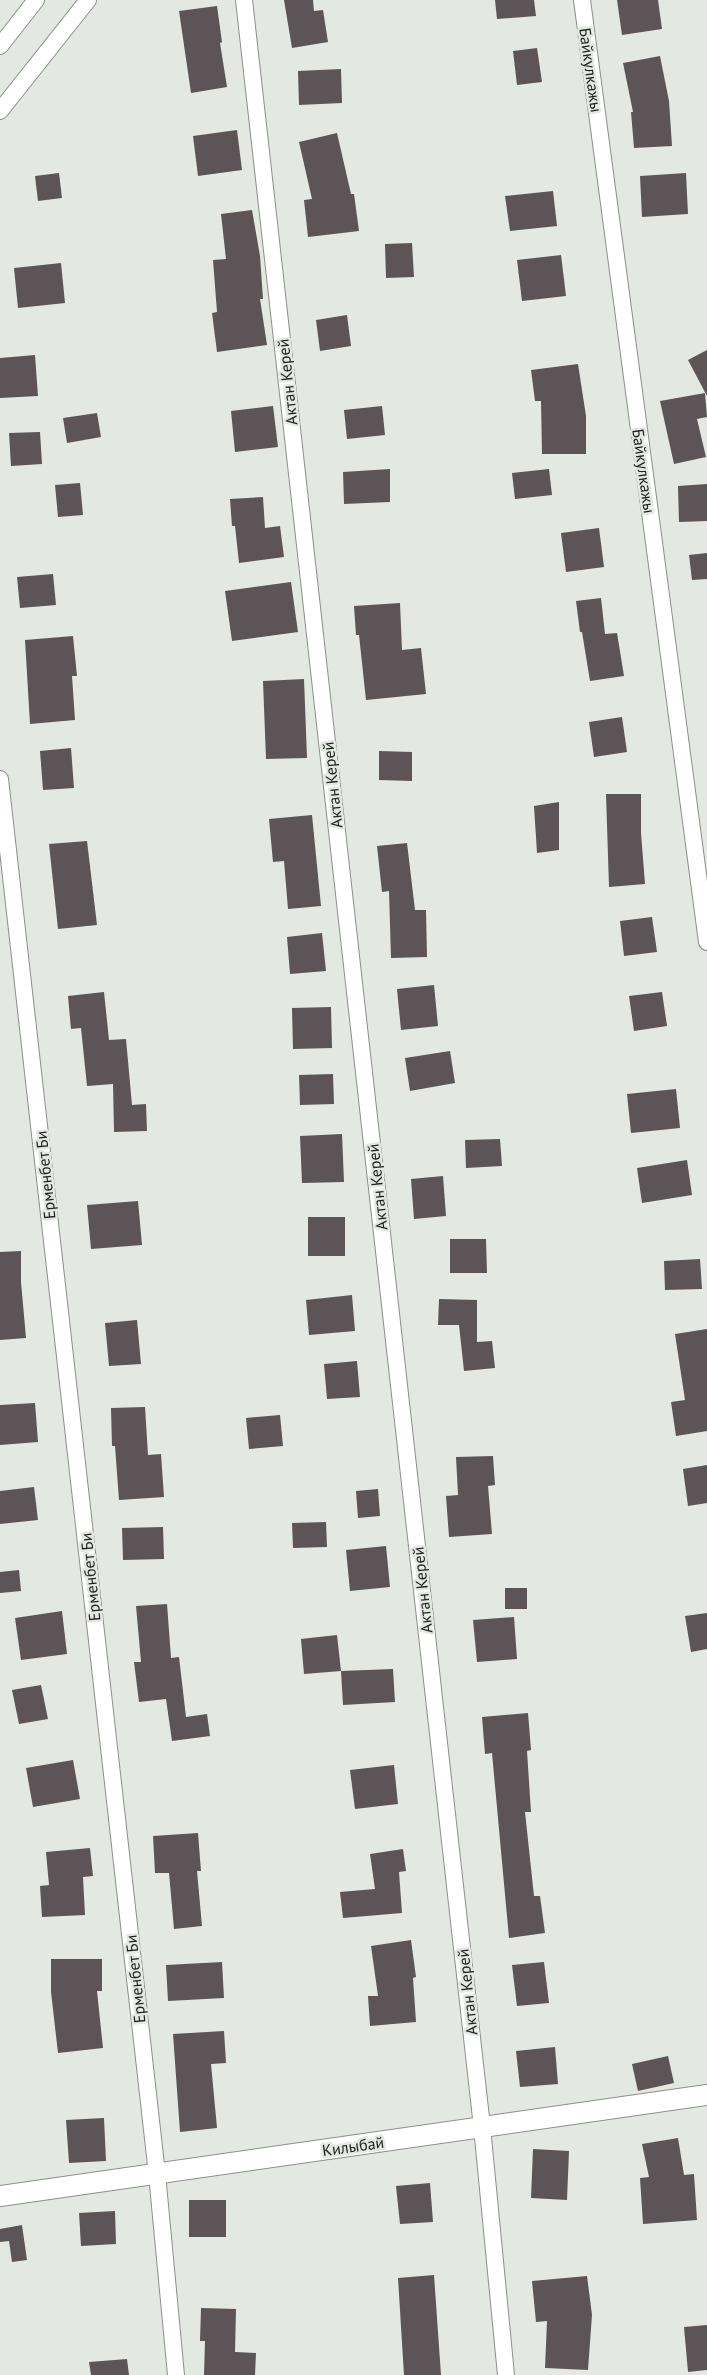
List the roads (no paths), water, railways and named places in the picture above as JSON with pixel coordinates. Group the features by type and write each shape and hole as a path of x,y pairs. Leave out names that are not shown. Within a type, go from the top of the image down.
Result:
{"street":[{"path":"0,46 36,0"},
{"path":"0,111 88,0"},
{"name":"Актан Керей","path":"244,0 482,2127 506,2375"},
{"name":"Байкулкажы","path":"582,0 707,942"},
{"name":"Ерменбет Би","path":"0,779 157,2174 176,2375"},
{"name":"Килыбай","path":"0,2196 707,2095"}]}
